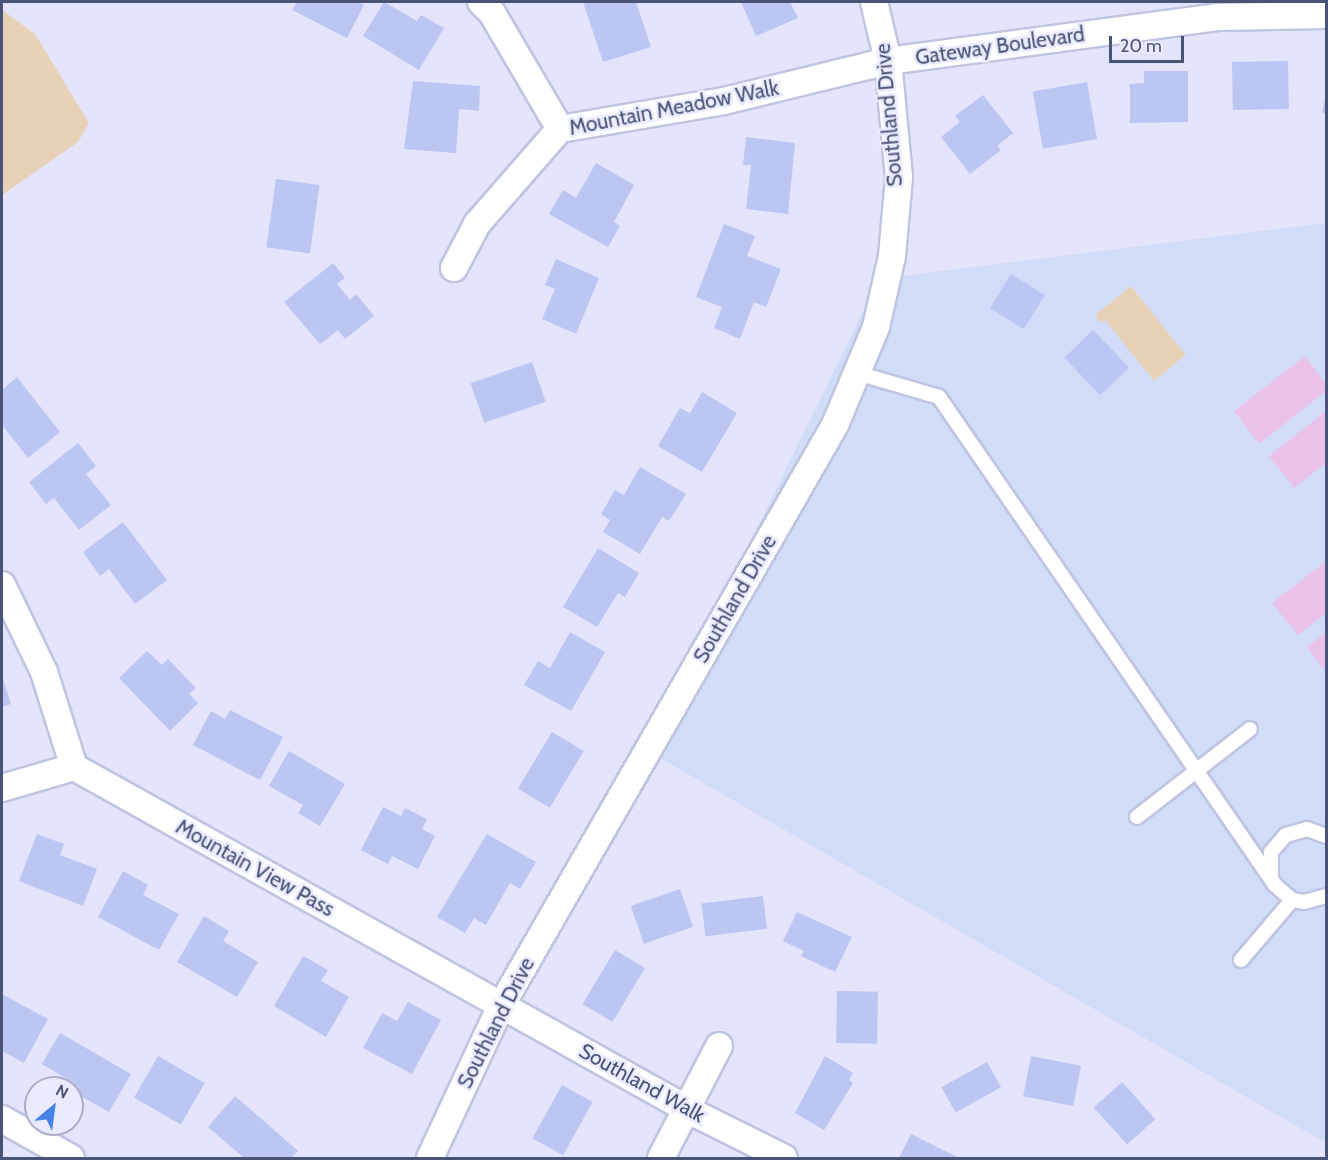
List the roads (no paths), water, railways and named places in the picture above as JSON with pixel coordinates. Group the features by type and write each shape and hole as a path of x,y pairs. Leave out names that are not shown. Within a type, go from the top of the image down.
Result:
{"street":[{"path":"481,2 492,13 560,129"},
{"name":"Southland Drive","path":"430,1158 501,1006 835,425 876,327 892,256 899,177 888,61 874,2"},
{"name":"Gateway Boulevard","path":"888,61 1217,17 1326,15"},
{"name":"Mountain Meadow Walk","path":"454,268 477,224 560,129 724,101 888,61"},
{"path":"2,585 45,672 74,767 2,788"},
{"name":"Mountain View Pass","path":"74,767 501,1006"},
{"name":"Southland Walk","path":"501,1006 687,1108 784,1158"},
{"path":"662,1158 720,1046"},
{"path":"2,1119 71,1158"}],"lane":[{"path":"857,373 939,397 1275,885 1292,900 1304,902 1326,896"},
{"path":"1137,817 1250,729"},
{"path":"1275,885 1269,863 1277,842 1296,830 1307,829 1326,836"},
{"path":"1241,960 1292,900"}]}
